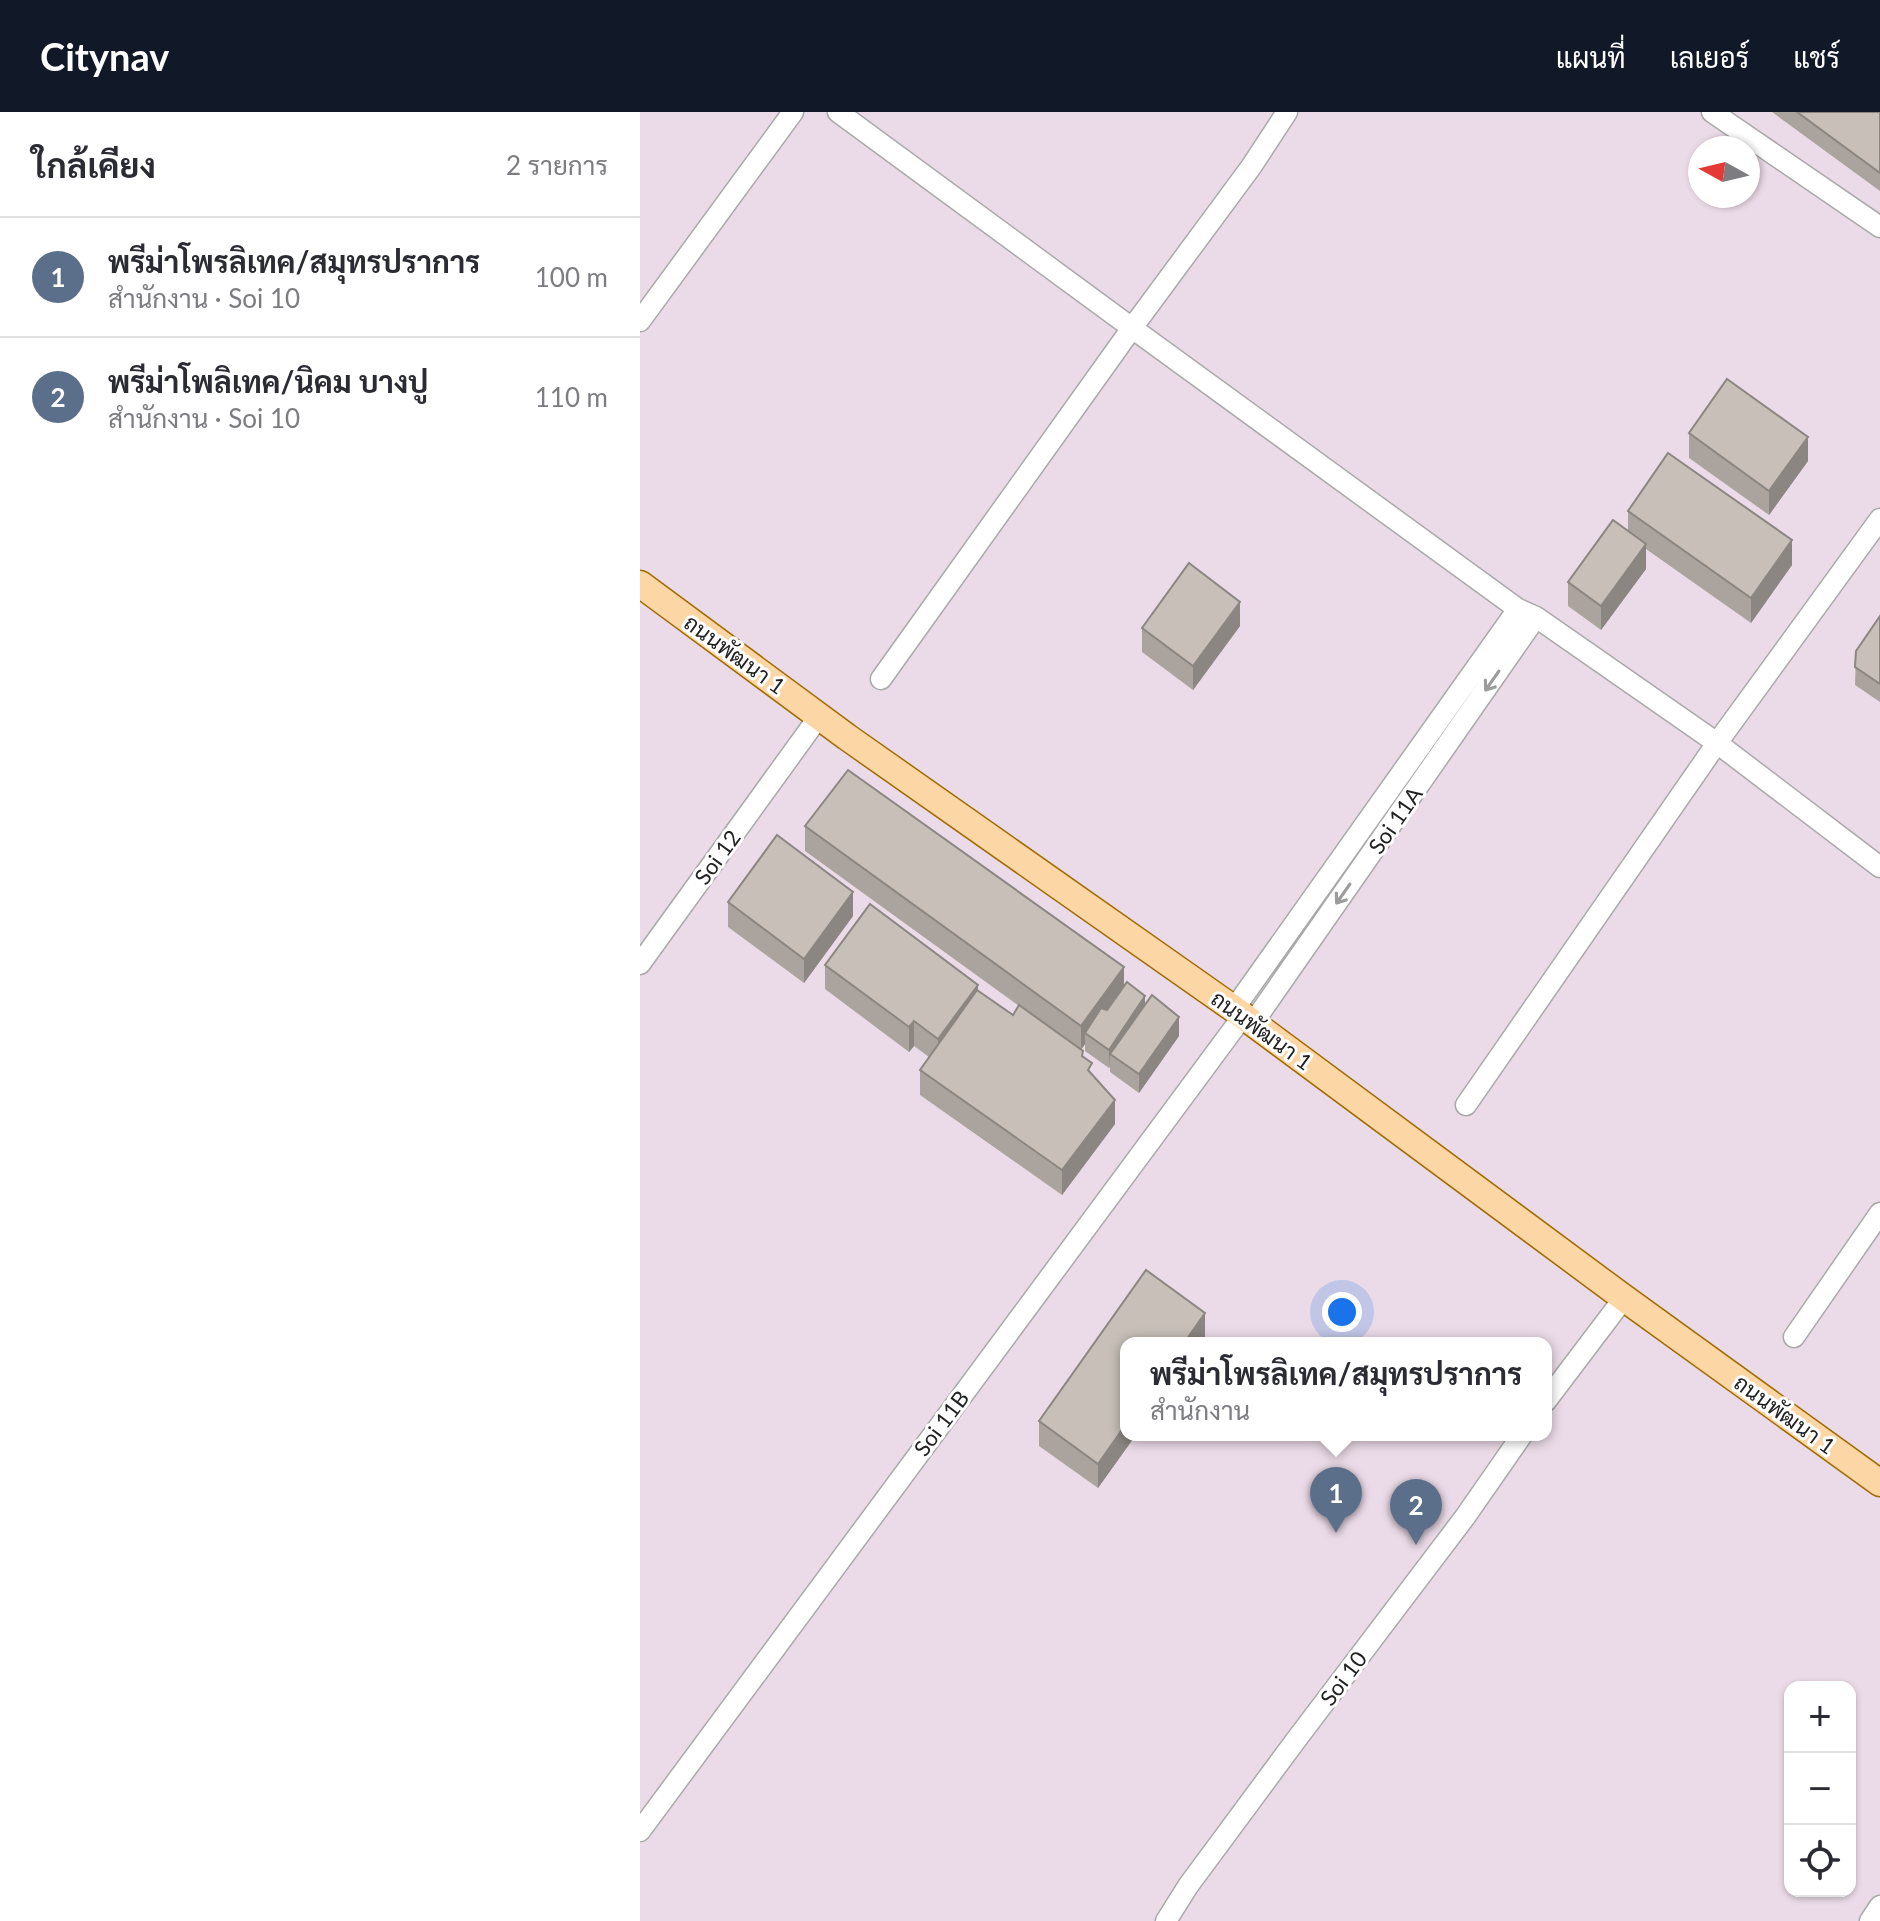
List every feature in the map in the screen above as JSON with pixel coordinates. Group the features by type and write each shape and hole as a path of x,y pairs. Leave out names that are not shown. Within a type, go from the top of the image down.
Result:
{"main road":[{"name":"ถนนพัฒนา 1","path":"640,584 847,737 1243,1016 1880,1483"}],"street":[{"path":"640,321 793,112"},
{"path":"838,112 1527,613 1717,743 1880,867"},
{"path":"881,679 1251,167 1287,112"},
{"path":"1712,112 1880,227"},
{"path":"1466,1105 1717,743 1880,519"},
{"path":"1243,1016 1385,797 1452,720 1527,613"},
{"name":"Soi 12","path":"640,964 820,715"},
{"name":"Soi 11A","path":"1243,1016 1402,810 1452,720"},
{"path":"1385,797 1402,810"},
{"name":"Soi 11B","path":"640,1831 1243,1016"},
{"path":"1794,1337 1880,1213"},
{"path":"1552,1393 1624,1298"},
{"name":"Soi 10","path":"1166,1921 1188,1886 1465,1517 1518,1441"},
{"path":"1870,1921 1880,1906"}],"shaded area":[{"path":"640,112 1880,112 1880,1921 640,1921"}],"building":[{"path":"1797,112 1880,112 1880,173"},
{"path":"1727,379 1808,437 1769,491 1689,433"},
{"path":"1668,453 1792,540 1751,598 1628,511"},
{"path":"1613,520 1646,544 1601,606 1568,582"},
{"path":"1189,563 1240,602 1193,666 1142,628"},
{"path":"1880,616 1880,684 1855,667 1856,651"},
{"path":"848,770 1124,967 1081,1026 805,826"},
{"path":"777,835 853,892 804,959 728,902"},
{"path":"870,904 978,985 938,1039 914,1021 909,1027 825,965"},
{"path":"1127,982 1145,996 1109,1050 1085,1033 1101,1008 1107,1010"},
{"path":"977,990 1013,1015 1019,1005 1083,1051 1082,1056 1092,1063 1088,1070 1115,1100 1062,1170 920,1070"},
{"path":"1152,995 1179,1017 1139,1074 1110,1054"},
{"path":"1146,1270 1205,1313 1188,1337 1120,1337 1120,1433 1098,1464 1039,1421"}],"place":[{"name":"พรีม่าโพรลิเทค/สมุทรปราการ","path":"1336,1533"},
{"name":"พรีม่าโพลิเทค/นิคม บางปู","path":"1416,1545"}]}
